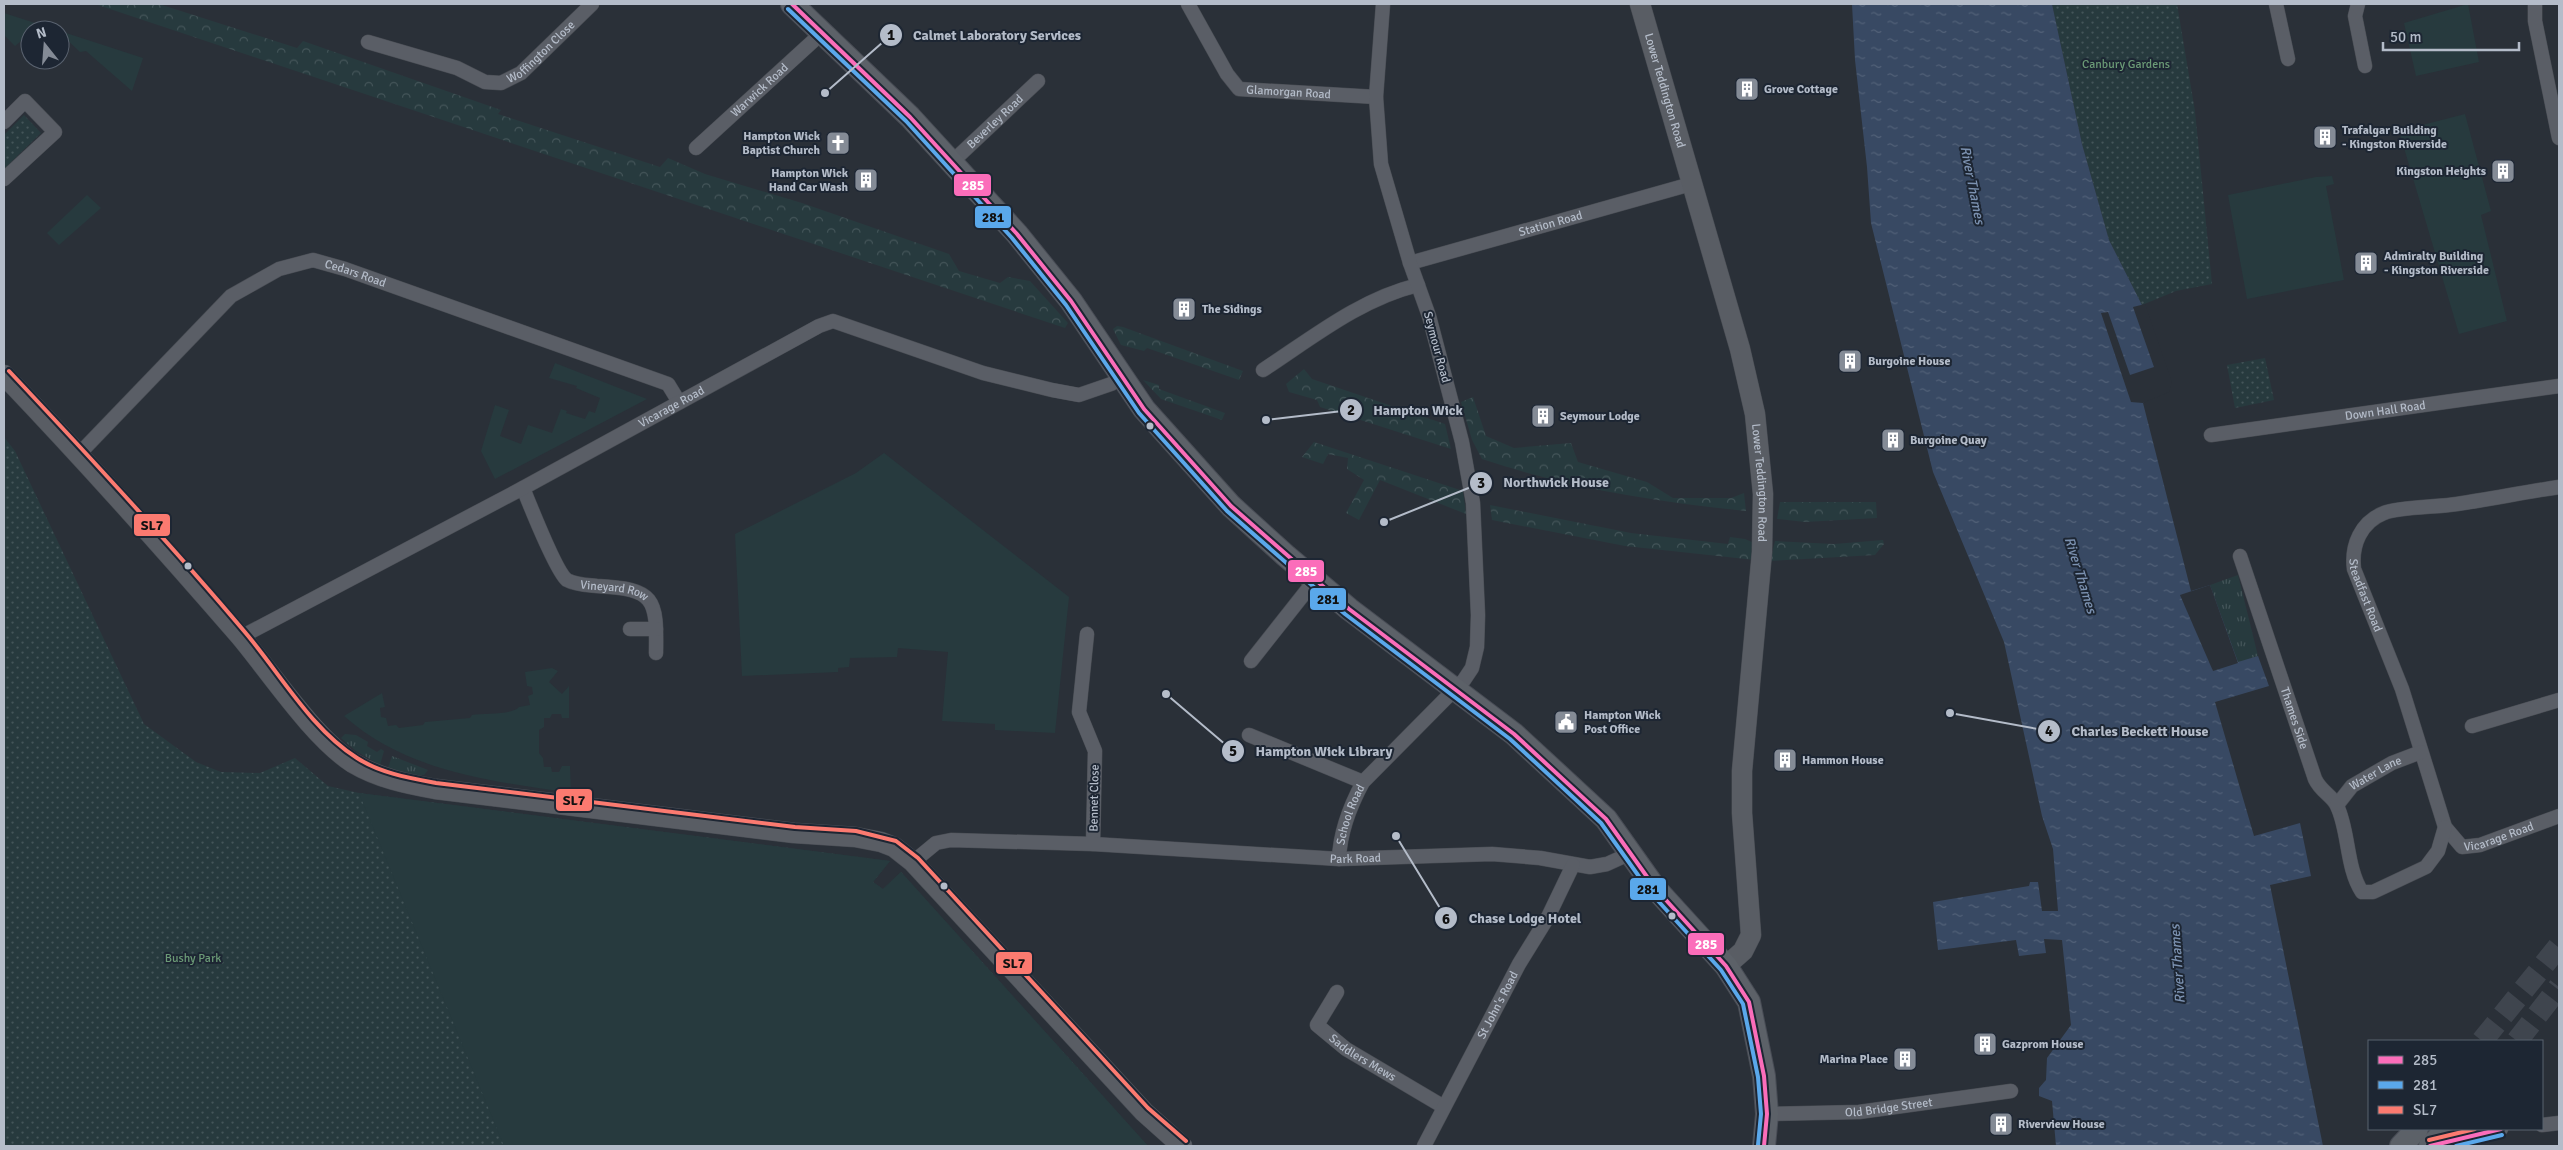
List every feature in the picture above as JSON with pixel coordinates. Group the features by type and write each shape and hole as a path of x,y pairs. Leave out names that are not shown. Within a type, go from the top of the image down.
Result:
{"main road":[{"path":"792,4 880,87 952,162 1031,250 1092,332 1121,378 1149,415 1214,489 1257,530 1315,580 1514,734 1586,799 1614,829 1659,893 1726,966 1743,991 1752,1012 1764,1076 1767,1114 1765,1144"},
{"name":"Lower Teddington Road","path":"1640,4 1745,372 1755,414 1762,494 1762,570 1742,771 1742,813 1751,935 1743,951 1726,966"},
{"path":"4,375 79,454 241,637 327,739 352,762 392,780 435,789 794,833 855,837 881,842 894,847 914,862 1144,1112 1182,1146"},
{"path":"2401,1146 2416,1130"},
{"path":"2430,1146 2447,1130"}],"street":[{"name":"Woffington Close","path":"368,42 457,68 485,82 501,83 521,73 592,4"},
{"name":"Glamorgan Road","path":"1188,4 1227,74 1239,89 1376,97"},
{"name":"Seymour Road","path":"1383,4 1376,97 1381,164 1410,263 1429,316 1462,442 1472,503 1478,615 1477,647 1472,668 1456,689"},
{"path":"2276,4 2288,60"},
{"path":"2358,4 2355,16 2365,66"},
{"path":"2535,4 2537,30 2559,138"},
{"name":"Warwick Road","path":"696,148 823,32"},
{"name":"Beverley Road","path":"952,162 1038,81"},
{"path":"4,122 25,101 55,132 4,179"},
{"name":"Station Road","path":"1410,263 1691,184"},
{"name":"Cedars Road","path":"79,454 231,296 280,269 313,260 344,269 668,384 679,402"},
{"path":"1263,370 1368,302 1398,290 1418,285"},
{"name":"Vicarage Road","path":"241,637 523,488 819,326 833,321 984,373 1079,395 1111,384 1121,378"},
{"name":"Down Hall Road","path":"2211,435 2559,386"},
{"name":"Steadfast Road","path":"2445,827 2402,689 2354,568 2353,557 2356,540 2364,527 2385,512 2457,504 2559,487"},
{"name":"Vineyard Row","path":"523,488 557,567 566,579 581,584 639,591 652,602 656,629 656,653"},
{"name":"Thames Side","path":"2240,556 2315,779 2320,789 2337,805"},
{"path":"1251,662 1315,580"},
{"path":"630,629 656,629"},
{"name":"Bennet Close","path":"1087,634 1079,712 1095,751 1093,844"},
{"name":"School Road","path":"1339,859 1341,840 1352,802 1363,782 1441,701 1456,689"},
{"path":"2472,726 2559,700"},
{"path":"1249,735 1363,782"},
{"name":"Water Lane","path":"2337,805 2352,786 2392,763 2421,752"},
{"path":"2337,805 2354,876 2362,892 2373,892 2426,867 2438,851 2445,827"},
{"name":"Vicarage Road","path":"2445,827 2462,847 2480,845 2559,816"},
{"name":"Park Road","path":"914,862 936,843 951,840 1093,844 1339,859 1492,854 1540,858 1573,865 1598,866 1618,861 1631,854"},
{"name":"St John's Road","path":"1424,1146 1518,964 1548,917 1573,865"},
{"name":"Saddlers Mews","path":"1337,992 1317,1026 1368,1063 1444,1107"},
{"name":"Old Bridge Street","path":"1767,1114 1859,1112 2011,1091"},
{"path":"2543,1126 2559,1123"},
{"path":"2430,1146 2497,1130"}],"green space":[{"path":"95,4 159,4 297,48 303,41 501,110 498,114 660,167 668,158 705,174 802,203 949,254 959,271 1000,283 1008,277 1030,281 1068,323 1065,328"},
{"name":"Canbury Gardens","path":"2052,4 2177,4 2195,111 2212,284 2176,291 2142,305 2109,240 2082,144"},
{"path":"2468,4 2479,62 2416,76 2404,23"},
{"path":"4,13 26,20 20,20 20,42 15,46 4,35"},
{"path":"70,34 143,58 132,91 86,51 80,52 70,43"},
{"path":"2465,114 2491,211 2481,215 2507,321 2459,334 2399,131"},
{"path":"24,115 41,133 4,169 4,135"},
{"path":"2332,176 2334,184 2326,186 2344,280 2247,299 2228,195 2316,177"},
{"path":"87,195 101,208 59,245 47,233"},
{"path":"1117,326 1243,371 1239,380 1147,348 1144,351 1121,345 1113,329"},
{"path":"2265,358 2274,400 2235,408 2227,365"},
{"path":"555,363 647,399 495,479 481,451 495,405 509,410 500,436 521,444 528,425 552,433 561,409 567,411 566,413 585,419 589,411 595,413 600,398 576,388 577,386 549,378"},
{"path":"1304,369 1312,379 1445,424 1451,449 1320,407 1317,400 1289,392 1286,384"},
{"path":"1143,380 1159,385 1159,389 1225,413 1222,420 1161,399"},
{"path":"1473,397 1486,436 1514,448 1571,443 1578,462 1647,482 1673,498 1731,498 1744,493 1746,511 1679,503 1580,486 1482,459 1472,440 1461,402"},
{"name":"Bushy Park","path":"4,437 15,451 144,724 196,762 221,772 260,773 295,758 328,786 359,793 890,861 873,882 883,889 901,872 1148,1146 4,1146"},
{"path":"1314,442 1463,491 1466,514 1380,480 1359,520 1346,513 1364,480 1347,469 1348,458 1328,454 1323,464 1302,457"},
{"path":"884,453 1069,597 1055,733 995,730 995,724 942,721 948,652 898,648 897,657 850,658 849,667 838,668 838,672 742,676 735,534 856,473"},
{"path":"1780,502 1876,502 1877,518 1805,522 1777,519"},
{"path":"1490,505 1631,533 1728,544 1730,537 1745,539 1752,542 1755,560 1625,546 1492,520"},
{"path":"1883,540 1884,544 1875,555 1770,561 1775,541 1834,544"},
{"path":"2238,575 2258,656 2238,663 2210,585"},
{"path":"552,668 558,671 549,682 562,694 569,686 569,718 562,718 561,714 552,714 550,718 544,718 544,727 539,730 539,753 543,758 544,767 551,767 552,772 559,772 562,766 570,766 571,793 481,778 422,762 395,750 369,735 344,716 382,693 385,707 380,708 381,717 386,718 388,726 396,725 399,728 423,725 425,722 470,718 472,715 515,710 519,707 530,705 528,696 533,694 532,687 527,686 525,672"},
{"path":"345,734 356,735 368,742 367,746 377,752 381,749 384,751 380,765 356,751 341,738"},
{"path":"392,756 428,770 424,775 414,776 388,768"},
{"path":"359,793 890,861 873,882 883,889 901,872 1148,1146 504,1146"}],"water":[{"name":"River Thames","path":"1852,4 2052,4 2082,144 2109,240 2142,305 2169,382 2143,403 2191,591 2210,585 2238,662 2258,656 2269,686 2215,702 2254,836 2300,823 2311,876 2270,885 2323,1146 2056,1146 2052,1101 2039,1096 2039,1088 2046,1080 2047,1058 2071,1025 2062,940 2044,939 2046,953 2019,956 2016,940 1938,950 1933,902 2029,886 2030,882 2038,882 2042,911 2058,911 2053,849 2042,816 2004,642 1933,472 1871,223 1855,60"}],"pier":[{"path":"2145,304 2172,382 2169,392 2143,403 2131,402 2101,313 2108,312 2130,375 2154,367 2133,307"},
{"path":"2210,585 2238,663 2213,671 2180,595"}],"tunnel":[{"path":"2483,1040 2559,946"},
{"path":"2518,1040 2559,987"}],"transit line":[{"name":"285","path":"792,4 910,117 1017,234 1071,301 1144,409 1231,506 1349,609 1514,734 1606,819 1655,888 1726,966 1749,1002 1764,1076 1767,1114 1764,1146"},
{"name":"281","path":"788,9 906,121 1012,238 1066,305 1139,413 1227,511 1345,614 1510,739 1601,823 1650,892 1721,970 1743,1004 1758,1077 1761,1114 1758,1145"},
{"name":"SL7","path":"9,371 187,565 244,631 310,716 340,746 357,758 375,768 405,777 436,783 795,827 856,831 896,841 918,858 1148,1108 1186,1141"},
{"name":"SL7","path":"2429,1140 2471,1130"},
{"name":"285","path":"2430,1146 2497,1130"},
{"name":"281","path":"2456,1146 2502,1135"}],"place":[{"name":"Grove Cottage","path":"1747,89"},
{"name":"Calmet Laboratory Services","path":"825,93"},
{"name":"Trafalgar Building - Kingston Riverside","path":"2325,137"},
{"name":"Hampton Wick Baptist Church","path":"838,143"},
{"name":"Kingston Heights","path":"2503,171"},
{"name":"Hampton Wick Hand Car Wash","path":"866,180"},
{"name":"Admiralty Building - Kingston Riverside","path":"2366,263"},
{"name":"The Sidings","path":"1184,309"},
{"name":"Burgoine House","path":"1850,361"},
{"name":"Seymour Lodge","path":"1543,416"},
{"name":"Hampton Wick","path":"1266,420"},
{"name":"Burgoine Quay","path":"1893,440"},
{"name":"Northwick House","path":"1384,522"},
{"name":"Hampton Wick Library","path":"1166,694"},
{"name":"Charles Beckett House","path":"1950,713"},
{"name":"Hampton Wick Post Office","path":"1566,722"},
{"name":"Hammon House","path":"1785,760"},
{"name":"Chase Lodge Hotel","path":"1396,836"},
{"name":"Gazprom House","path":"1985,1044"},
{"name":"Marina Place","path":"1905,1059"},
{"name":"Riverview House","path":"2001,1124"}]}
